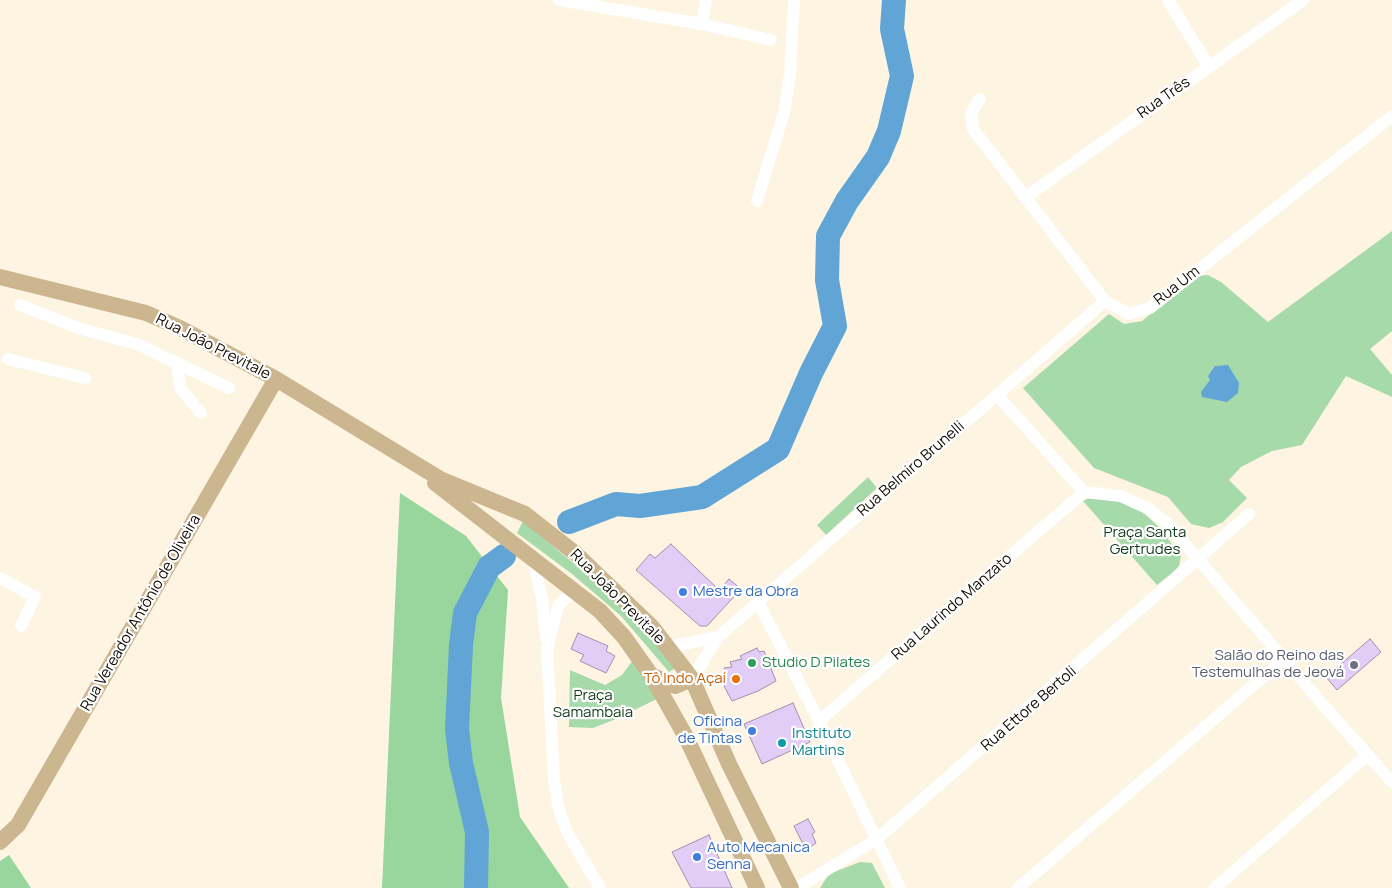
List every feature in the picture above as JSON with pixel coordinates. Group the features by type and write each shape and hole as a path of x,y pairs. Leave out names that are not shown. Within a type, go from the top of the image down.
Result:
{"main road":[{"name":"Rua João Previtale","path":"0,277 146,313 218,346 442,480 525,514 576,554 652,627 692,679 729,764 790,888"},
{"name":"Rua Vereador Antônio de Oliveira","path":"0,842 18,824 276,379"},
{"name":"Rua João Previtale","path":"408,461 577,593 600,612 624,637 651,674 686,737 757,888"},
{"path":"503,536 507,518 514,514 525,514"},
{"path":"651,674 675,686 692,679"}],"street":[{"path":"559,0 581,2 702,24 771,40"},
{"path":"702,24 706,0"},
{"path":"758,201 786,102 790,74 794,0"},
{"path":"1168,0 1209,66"},
{"name":"Rua Três","path":"1026,197 1303,0"},
{"name":"Rua Um","path":"980,99 971,113 973,129 1105,301 1128,314 1150,308 1392,116"},
{"name":"Rua Belmiro Brunelli","path":"692,679 718,638 759,604 882,493 998,396 1105,301"},
{"path":"20,305 78,328 137,344 229,388"},
{"path":"8,359 85,378"},
{"path":"177,362 180,388 201,413"},
{"path":"998,396 1084,492 1120,496 1147,508 1166,522 1392,782"},
{"name":"Rua Laurindo Manzato","path":"819,722 1084,492"},
{"name":"Rua Ettore Bertoli","path":"796,888 877,839 1200,559 1249,514"},
{"path":"533,560 542,599 548,650 554,779 558,806 567,832 600,888"},
{"path":"0,578 35,596 21,626"},
{"path":"548,650 558,606 568,596 577,593"},
{"path":"759,604 900,888"},
{"name":"Rua Belmiro Brunelli","path":"668,647 718,638"},
{"path":"1018,888 1284,659"},
{"path":"1215,888 1367,755"}],"green space":[{"path":"1392,231 1392,331 1370,349 1392,375 1392,397 1346,376 1302,445 1272,451 1241,467 1229,480 1247,498 1223,522 1209,528 1191,524 1168,497 1094,468 1023,388 1109,314 1124,324 1142,321 1196,276 1208,275 1221,282 1268,322"},
{"path":"868,477 877,488 826,535 817,525"},
{"path":"400,493 466,536 508,590 501,698 520,817 569,888 382,888"},
{"name":"Praça Santa Gertrudes","path":"1098,496 1136,506 1159,527 1181,556 1179,566 1157,585 1083,501"},
{"path":"523,521 605,590 645,627 677,667 669,672 621,616 572,574 517,533"},
{"name":"Praça Samambaia","path":"633,660 661,697 593,728 569,727 570,670 605,685 622,675"},
{"path":"9,855 31,888 0,888 0,861"},
{"path":"860,862 872,863 885,888 820,888 829,874"}],"water":[{"path":"1228,365 1239,383 1238,393 1227,402 1202,397 1201,392 1210,380 1208,376 1215,366"}],"building":[{"path":"671,544 719,590 729,579 741,589 707,626 700,626 636,570 650,554 655,558"},
{"path":"578,633 608,646 606,651 615,656 606,673 580,661 584,655 571,649"},
{"name":"Salão do Reino das Testemulhas de Jeová","path":"1370,639 1381,652 1337,690 1326,677"},
{"path":"757,648 759,652 764,651 776,681 758,691 732,701 724,686 726,684 722,673 726,672 724,668 732,667 730,662 742,659 740,656"},
{"path":"793,703 810,742 762,764 744,724"},
{"path":"808,819 815,832 812,834 816,843 806,850 794,826"},
{"name":"Auto Mecanica Senna","path":"709,835 732,888 691,888 672,852"}],"waterway":[{"path":"569,522 616,504 640,506 702,497 778,449 811,373 835,326 827,280 828,236 847,201 878,157 889,131 902,76 892,29 894,0"},
{"path":"476,888 477,832 461,763 457,729 461,645 465,613 489,567 504,556"}],"place":[{"name":"Mestre da Obra","path":"683,592"},
{"name":"Studio D Pilates","path":"752,663"},
{"name":"Salão do Reino das Testemulhas de Jeová","path":"1354,665"},
{"name":"Tô Indo Açaí","path":"736,679"},
{"name":"Oficina de Tintas","path":"752,731"},
{"name":"Instituto Martins","path":"782,743"},
{"name":"Auto Mecanica Senna","path":"697,857"}]}
